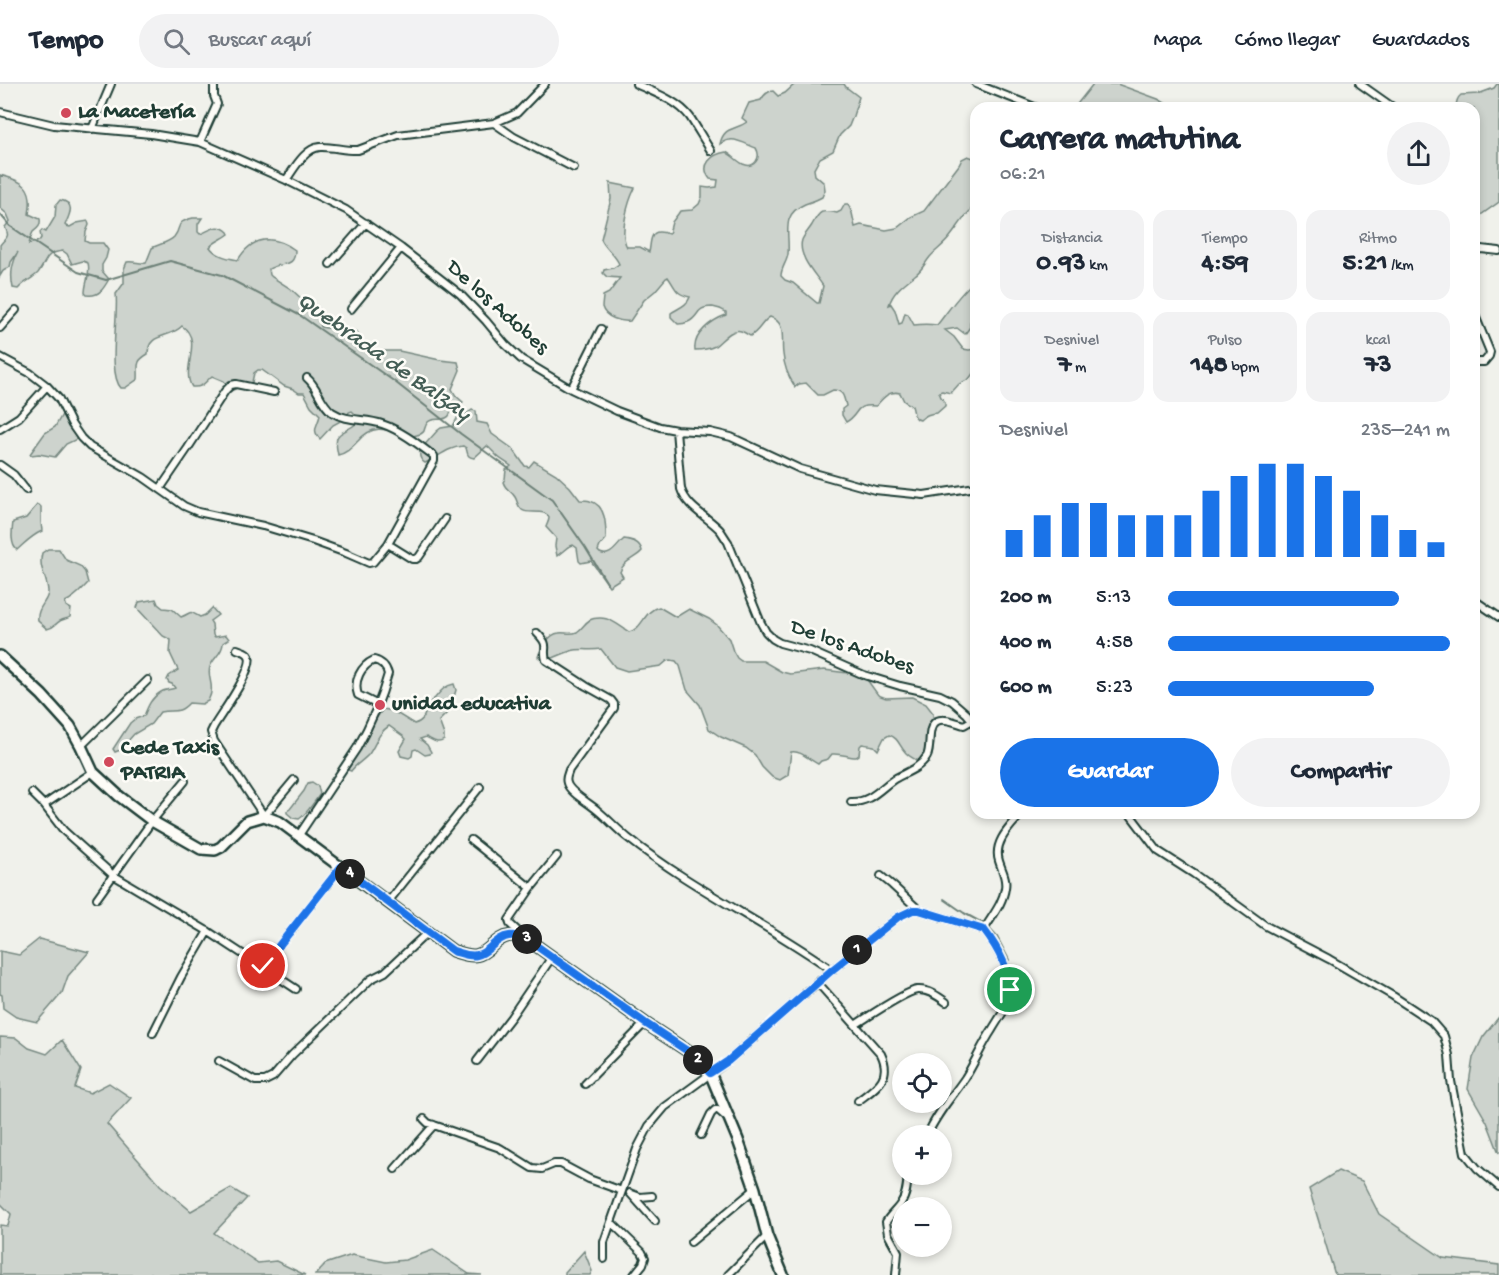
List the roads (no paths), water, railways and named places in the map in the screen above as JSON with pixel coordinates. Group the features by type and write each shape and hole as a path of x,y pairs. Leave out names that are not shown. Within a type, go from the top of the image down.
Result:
{"street":[{"path":"92,129 111,84"},
{"path":"200,142 217,104 214,84"},
{"path":"286,180 312,149 320,147 358,150 398,135 494,123 517,112 545,84"},
{"path":"636,84 670,100 689,116 711,151"},
{"path":"976,84 1022,102"},
{"path":"1360,84 1386,102"},
{"name":"De los Adobes","path":"0,112 54,125 151,134 200,142 286,180 346,210 401,248 460,294 515,354 536,369 617,411 660,427 676,430 683,496 720,531 728,542 761,623 773,639 810,651 864,675 940,695 952,701 970,717"},
{"path":"494,123 514,137 574,168"},
{"path":"330,264 366,223"},
{"path":"351,309 401,248"},
{"path":"1480,249 1499,251"},
{"path":"0,328 16,310"},
{"path":"1480,328 1490,352 1484,362 1480,362"},
{"path":"571,389 601,329"},
{"path":"0,357 30,373 47,386 59,399 72,425 90,447 184,506 198,512 263,526 346,553 369,563 373,562 388,544 434,461 434,456 383,424 354,420 332,411 307,378"},
{"path":"160,489 231,385 274,392"},
{"path":"0,429 19,417 47,386"},
{"path":"676,430 710,432 731,437 800,469 875,490 924,495 970,488"},
{"path":"0,465 14,475 26,490"},
{"path":"388,544 412,559 416,559 445,519"},
{"path":"1480,604 1499,617"},
{"path":"537,633 546,645 544,658 546,660 614,704 614,708 569,770 567,784 652,856 832,970"},
{"path":"237,649 249,656 250,663 242,684 212,732 214,741 264,816 280,822 453,951 470,956 481,954 502,938 524,937"},
{"path":"0,656 58,711 70,726 93,772 118,796 152,821 201,849 215,850 221,847 247,821 264,816 294,780"},
{"path":"298,835 357,748 378,705 388,674 384,665 374,660 363,666 358,676 356,690 358,695 378,705"},
{"path":"81,746 148,680"},
{"path":"851,802 868,799 920,765 929,752 931,727 935,721 940,719 964,725 970,723"},
{"path":"44,806 93,772"},
{"path":"97,898 152,821 185,781"},
{"path":"388,903 480,787"},
{"path":"32,793 64,831 112,875 208,931 296,989"},
{"path":"985,928 1003,897 1005,887 1005,878 998,858 998,845 1017,819"},
{"path":"1134,819 1164,856 1194,874 1266,926 1329,959 1431,1021 1443,1036 1449,1055 1451,1081 1465,1153 1477,1168 1499,1187"},
{"path":"471,840 531,888"},
{"path":"557,856 531,888 509,920 510,924 524,937 692,1054 710,1073 738,1140 755,1189 767,1236 783,1275"},
{"path":"263,966 341,867"},
{"path":"880,876 919,910"},
{"path":"604,1259 604,1242 637,1149 649,1126 665,1107 728,1061 832,970 898,917 913,910 985,928 1010,980 1009,1000 1002,1015 965,1078 933,1125"},
{"path":"153,1033 181,977 208,931"},
{"path":"219,1061 255,1081 266,1081 273,1077 292,1055 371,979 385,972 428,932"},
{"path":"477,1061 511,1017 552,957"},
{"path":"818,983 881,1054 885,1062 885,1076 858,1101"},
{"path":"855,1025 906,994 917,990 929,992 946,1002"},
{"path":"585,1084 645,1023"},
{"path":"701,1135 715,1110 731,1122"},
{"path":"424,1119 434,1125 500,1148 532,1168 561,1164 589,1179 623,1188 655,1221"},
{"path":"395,1168 434,1125"},
{"path":"896,1275 898,1252 888,1234 886,1222 902,1203 907,1185"},
{"path":"691,1242 755,1189"},
{"path":"630,1193 640,1197 652,1196"},
{"path":"611,1222 642,1252 645,1258 634,1275"},
{"path":"728,1275 767,1236"}],"waterway":[{"name":"Quebrada de Balzay","path":"0,214 10,226 78,272 106,280 170,261 222,275 301,316 395,382 461,434 552,500 607,583"},
{"path":"944,899 986,925 997,937 1009,960"}],"place":[{"name":"La Macetería","path":"66,113"},
{"name":"unidad educativa","path":"380,705"},
{"name":"Cede Taxis PATRIA","path":"109,762"}]}
